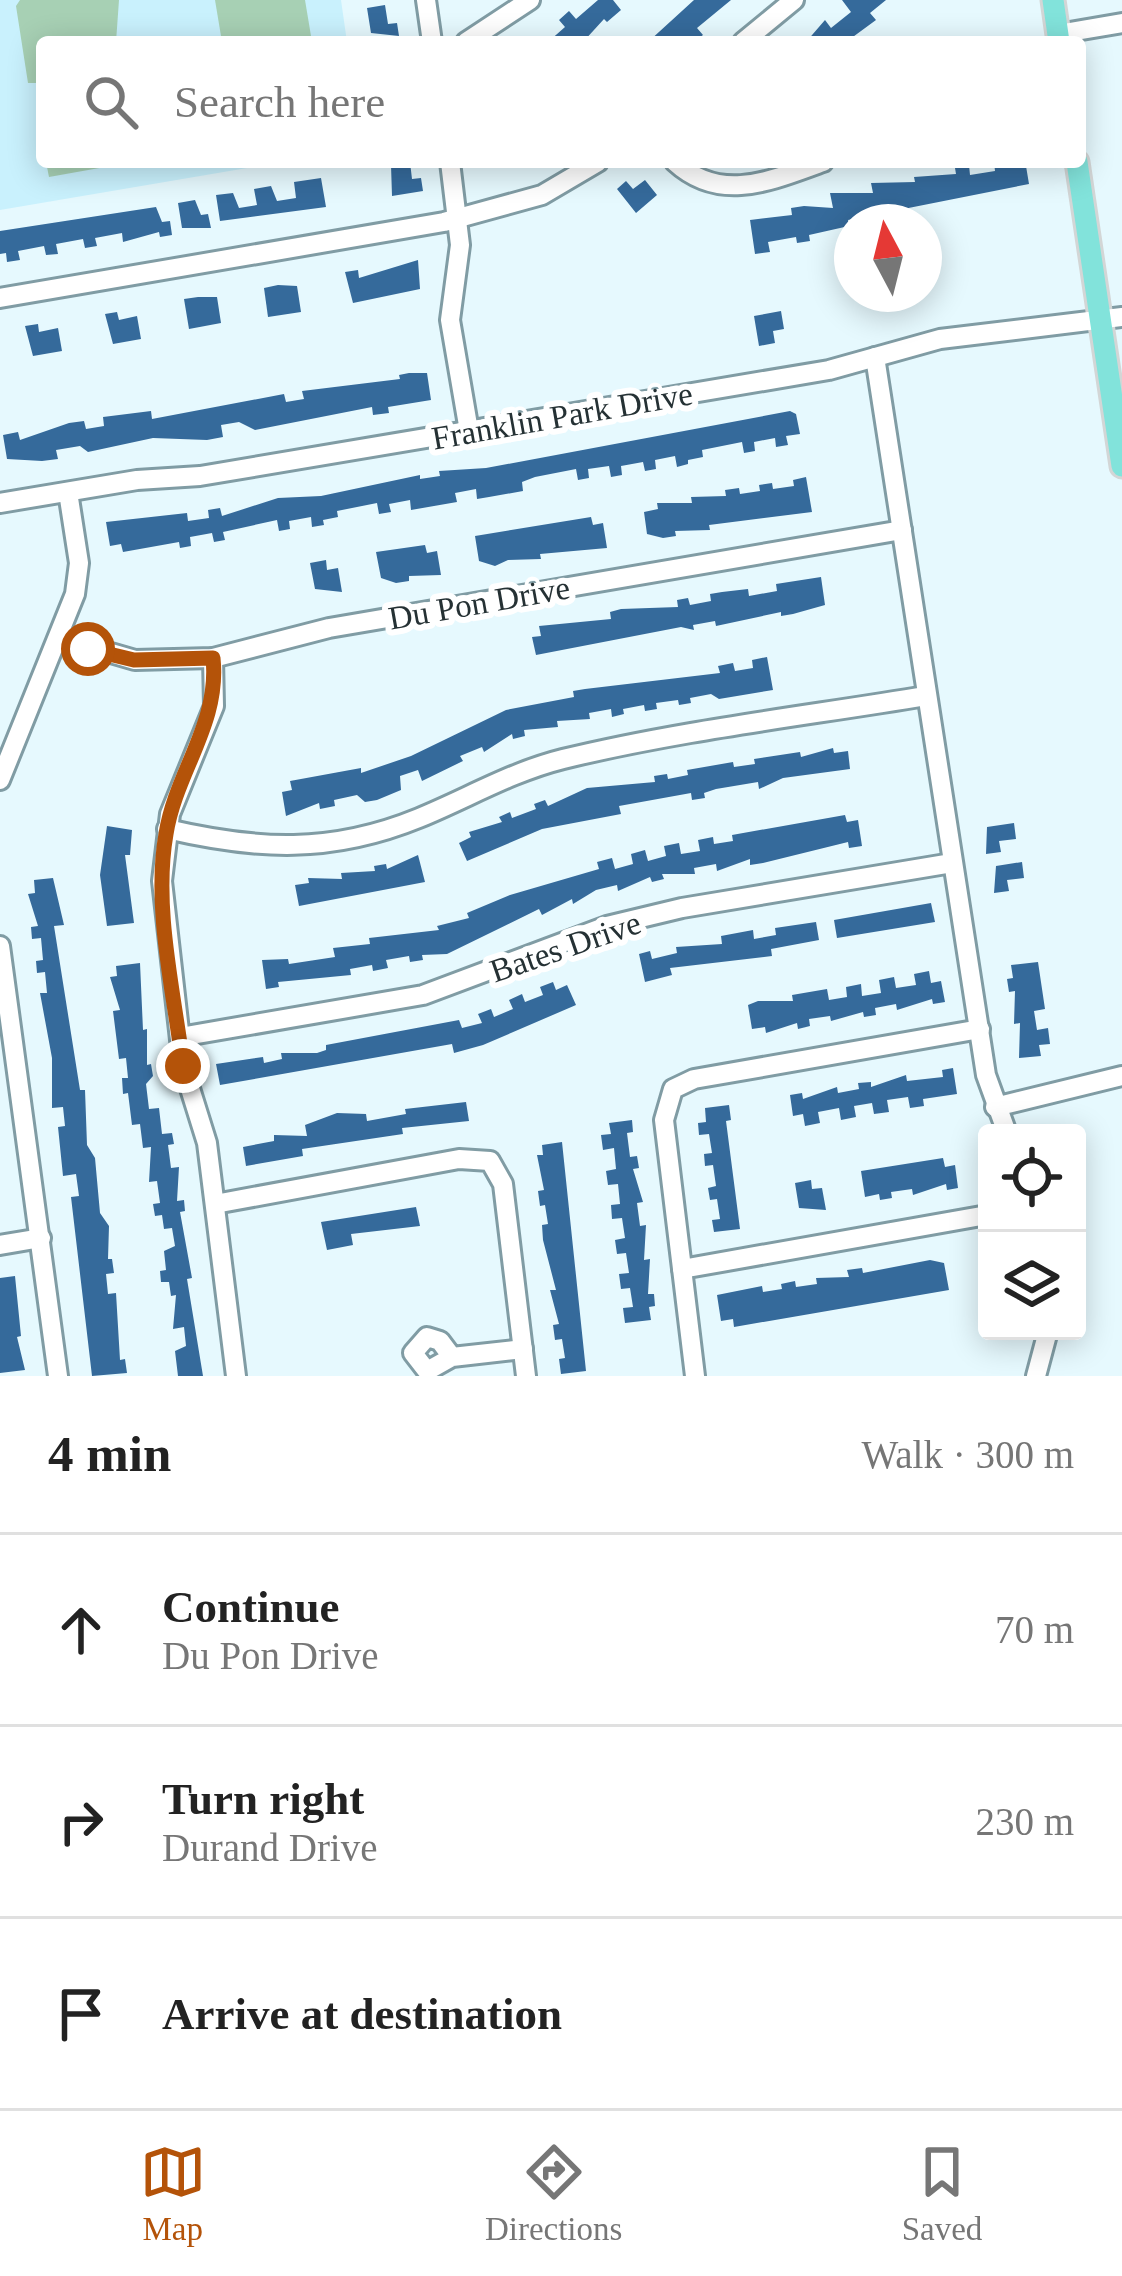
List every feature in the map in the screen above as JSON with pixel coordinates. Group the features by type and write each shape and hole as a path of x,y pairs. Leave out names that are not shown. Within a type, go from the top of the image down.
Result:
{"main road":[{"path":"1053,0 1059,36"},
{"path":"1078,168 1112,318 1122,466"}],"street":[{"path":"426,0 431,36"},
{"path":"475,36 530,0"},
{"path":"750,36 794,0"},
{"path":"1067,36 1122,23"},
{"path":"451,168 458,218 449,310 469,431"},
{"path":"0,298 458,218 542,195 588,168"},
{"path":"683,168 698,179 732,188 805,168"},
{"name":"Franklin Park Drive","path":"0,503 200,476 829,370 940,339 1112,318"},
{"path":"875,357 952,862 995,1107 1003,1124"},
{"path":"0,780 79,579 68,492"},
{"name":"Du Pon Drive","path":"59,638 134,660 213,658 310,631 902,530"},
{"path":"213,658 214,706 166,829 162,881 188,1087 205,1128 236,1376"},
{"path":"166,829 258,848 301,846 399,826 500,779 562,760 926,696"},
{"name":"Bates Drive","path":"180,1037 423,995 586,933 682,908 952,862"},
{"path":"0,952 58,1376"},
{"path":"695,1376 664,1111 673,1089 694,1079 980,1029"},
{"path":"995,1107 1054,1088 1122,1076"},
{"path":"215,1204 472,1156 490,1161 503,1184 526,1376"},
{"path":"682,1269 978,1217"},
{"path":"0,1245 41,1238"},
{"path":"1036,1376 1046,1340"},
{"path":"452,1358 523,1349"}],"shaded area":[{"path":"0,0 341,0 346,36 36,36 36,168 247,168 0,210"}],"green space":[{"path":"20,0 119,0 116,36 36,36 36,83 28,83 16,6"},
{"path":"215,0 305,0 311,36 221,36"},
{"path":"47,168 99,168 49,177"}],"building":[{"path":"598,0 613,0 621,10 588,36 555,36 565,27 559,20 569,11 576,19"},
{"path":"694,0 731,0 697,28 702,36 655,36"},
{"path":"842,0 886,0 870,13 876,20 854,36 811,36 825,20 831,28 851,12"},
{"path":"385,5 388,24 397,23 399,36 371,33 367,8"},
{"path":"391,168 411,168 412,179 421,178 423,191 392,196"},
{"path":"955,168 969,168 970,175 995,168 1026,168 1029,184 928,204 834,204 834,229 809,235 810,241 797,243 796,237 768,242 770,252 755,254 750,220 792,215 791,208 804,206 833,208 830,193 873,193 871,183 915,182 914,177 956,174"},
{"path":"321,178 326,207 220,221 216,195 233,193 239,208 257,205 254,189 271,186 277,201 296,198 294,182"},
{"path":"645,180 657,195 636,213 617,189 626,181 633,189"},
{"path":"195,200 201,215 208,214 211,228 182,228 178,203"},
{"path":"156,207 162,222 170,221 172,235 160,237 159,232 123,242 122,233 95,238 97,246 85,248 83,239 56,244 58,254 46,255 44,246 18,251 20,260 7,262 6,253 0,254 0,231"},
{"path":"418,260 420,289 353,303 345,272 358,270 359,278"},
{"path":"297,286 301,312 268,317 264,288"},
{"path":"217,297 221,323 189,329 184,299"},
{"path":"781,311 784,329 773,331 775,343 759,346 754,316"},
{"path":"117,312 119,320 137,316 141,339 113,344 105,314"},
{"path":"38,324 39,332 58,328 62,351 33,356 25,326"},
{"path":"427,373 431,400 388,407 389,413 373,415 372,407 255,430 239,422 221,425 223,437 207,440 153,438 88,452 80,446 56,450 58,459 7,459 3,435 18,432 20,440 69,423 84,421 86,429 104,426 103,417 151,411 152,419 284,394 286,402 304,399 302,391 400,379 399,375"},
{"path":"790,411 796,414 800,434 786,436 788,445 776,447 775,438 754,442 755,451 744,453 742,442 702,450 703,457 677,467 675,456 655,460 656,469 645,471 643,462 621,466 622,475 611,477 609,466 588,469 589,478 578,480 576,469 522,482 523,491 477,499 476,489 455,493 457,502 411,510 410,500 389,504 391,512 379,514 377,503 337,511 338,517 323,520 324,525 312,527 311,517 289,521 290,529 279,531 277,520 223,532 225,540 214,542 212,533 190,537 191,546 180,548 179,542 123,552 121,544 110,546 106,522 187,513 188,521 209,518 208,510 220,508 222,516 278,498 321,496 420,475 420,479 440,476 439,471 486,468"},
{"path":"806,477 812,512 709,525 710,530 675,531 676,536 663,538 647,534 644,512 658,509 657,503 692,503 691,497 726,496 725,490 739,488 740,494 760,491 759,485 772,483 773,489 794,486 793,480"},
{"path":"591,517 593,525 603,523 607,548 540,554 541,559 508,560 495,566 479,561 475,536"},
{"path":"425,545 427,553 437,551 441,575 409,576 409,581 396,583 381,578 376,552"},
{"path":"326,560 327,570 338,568 342,592 315,589 310,563"},
{"path":"821,577 825,605 793,614 781,616 781,612 716,626 715,621 693,625 694,630 681,627 536,655 532,637 541,636 539,626 611,619 610,612 621,609 678,607 677,600 688,598 690,605 711,601 710,594 722,592 748,589 749,596 777,591 776,584"},
{"path":"767,657 773,690 719,699 711,694 679,705 678,700 656,703 657,709 645,711 644,705 623,709 624,714 612,717 611,709 589,713 590,719 557,721 558,727 524,730 525,736 513,739 512,734 484,752 482,747 460,756 463,761 422,781 418,770 400,776 401,790 377,800 365,802 357,795 334,800 335,806 320,809 319,803 286,816 282,792 292,790 290,781 361,768 361,773 411,756 506,710 574,697 573,691 720,673 718,666 733,663 735,671 753,668 752,660"},
{"path":"833,748 834,753 848,751 850,769 783,778 759,789 758,782 716,789 704,793 705,798 692,800 691,793 619,806 621,814 542,829 467,861 459,843 471,837 469,832 502,822 499,817 510,812 512,818 536,809 534,804 545,800 548,806 587,788 655,782 654,776 667,774 668,779 688,775 687,770 733,762 734,767 755,764 754,759 800,752 801,757"},
{"path":"845,815 847,822 858,820 862,846 849,848 848,842 763,863 750,865 750,859 717,871 716,864 694,868 695,874 662,874 664,879 652,882 650,877 618,891 617,885 596,890 542,915 539,909 447,954 422,955 423,960 410,962 409,956 386,960 388,968 373,971 372,965 350,969 351,975 278,982 279,987 266,989 262,960 288,959 289,964 335,957 333,948 370,944 369,938 439,930 437,926 469,918 467,913 510,895 599,869 597,862 612,858 615,869 633,864 631,854 645,850 648,861 666,856 664,846 679,843 681,854 700,851 698,840 733,841 732,835"},
{"path":"1014,823 1016,839 999,841 1001,852 986,854 987,827"},
{"path":"107,826 132,830 130,855 125,855 134,923 107,926 100,875"},
{"path":"418,855 425,882 299,906 295,885 309,883 308,878 342,879 341,873 375,871 374,866 386,864 387,869"},
{"path":"1022,862 1024,878 1007,880 1009,891 994,893 996,866"},
{"path":"53,878 64,925 54,926 80,1090 85,1090 87,1145 95,1158 100,1213 109,1226 108,1259 112,1259 114,1273 106,1274 108,1294 116,1293 120,1360 125,1359 127,1373 92,1376 71,1197 79,1196 76,1174 63,1176 58,1127 65,1126 63,1107 52,1108 52,1058 40,993 47,993 45,972 37,973 36,961 43,960 41,938 32,939 31,927 38,926 28,894 35,893 34,880"},
{"path":"931,903 935,922 837,938 834,920"},
{"path":"816,922 819,940 771,949 772,956 670,968 672,975 645,982 639,954 650,951 652,959 677,953 676,947 722,944 721,936 753,930 754,939 776,935 775,928"},
{"path":"1038,962 1045,1009 1034,1011 1037,1030 1048,1028 1050,1044 1039,1045 1041,1056 1019,1058 1020,1023 1014,1024 1015,991 1009,992 1007,979 1013,978 1011,965"},
{"path":"140,963 147,1065 151,1064 153,1076 146,1084 149,1109 159,1108 162,1134 172,1133 174,1144 168,1145 171,1168 179,1167 177,1201 184,1200 185,1211 180,1212 192,1278 187,1279 203,1376 178,1376 175,1351 186,1346 184,1327 173,1329 176,1295 171,1296 169,1282 161,1282 160,1271 166,1270 164,1251 175,1246 172,1228 164,1229 162,1215 155,1216 153,1204 160,1203 157,1181 149,1182 151,1147 143,1148 140,1124 132,1125 128,1093 123,1094 122,1078 128,1078 126,1058 119,1059 113,1011 120,1010 110,977 117,976 116,966"},
{"path":"929,971 931,983 941,981 945,1002 933,1004 932,999 897,1010 896,1004 875,1008 876,1015 864,1017 863,1012 831,1021 830,1016 809,1019 810,1026 798,1029 797,1023 766,1033 765,1027 752,1029 748,1005 758,1001 793,1001 792,995 827,989 829,1000 847,997 846,987 861,984 862,996 881,993 879,980 894,977 896,988 916,985 914,974"},
{"path":"553,982 556,990 567,985 576,1005 483,1045 454,1053 452,1044 220,1085 216,1064 263,1057 264,1063 282,1059 281,1053 317,1053 326,1050 326,1045 459,1020 462,1028 482,1023 478,1014 491,1009 494,1017 513,1009 509,1000 522,994 525,1002 543,995 540,987"},
{"path":"953,1068 957,1094 923,1099 924,1106 910,1108 908,1097 887,1100 889,1112 874,1114 872,1103 854,1106 856,1117 841,1120 839,1108 818,1112 820,1123 805,1126 803,1114 793,1116 790,1095 802,1093 803,1099 837,1087 838,1093 859,1089 858,1083 871,1082 871,1087 906,1075 907,1081 943,1077 942,1070"},
{"path":"466,1102 469,1121 402,1128 403,1134 302,1149 303,1156 246,1166 243,1147 274,1141 274,1135 307,1136 305,1125 337,1113 366,1114 367,1121 406,1114 405,1109"},
{"path":"729,1105 731,1120 726,1121 740,1229 714,1232 712,1220 720,1219 717,1199 710,1200 708,1188 716,1186 713,1165 705,1166 704,1154 712,1153 709,1134 699,1135 698,1123 706,1122 705,1108"},
{"path":"632,1120 633,1132 627,1133 630,1157 637,1156 639,1168 633,1169 643,1202 637,1203 640,1226 646,1225 648,1294 654,1294 655,1306 649,1307 651,1320 625,1323 623,1308 633,1307 630,1288 621,1289 619,1274 629,1273 626,1253 617,1254 615,1240 625,1238 622,1218 612,1219 611,1205 620,1204 618,1184 608,1185 606,1171 616,1169 614,1148 603,1150 601,1135 611,1134 609,1123"},
{"path":"562,1142 586,1371 561,1374 559,1359 565,1358 562,1339 555,1340 553,1325 559,1324 550,1290 556,1290 543,1240 542,1225 548,1224 545,1205 540,1206 538,1191 544,1190 537,1155 543,1155 542,1145"},
{"path":"943,1158 945,1167 955,1165 958,1188 947,1190 946,1184 913,1195 912,1189 891,1192 892,1198 865,1197 861,1171"},
{"path":"811,1180 812,1189 822,1188 826,1210 799,1208 795,1183"},
{"path":"416,1207 420,1226 351,1234 353,1245 327,1250 321,1222"},
{"path":"930,1260 944,1263 949,1290 734,1327 733,1319 721,1321 717,1295 762,1286 763,1292 782,1289 781,1284 795,1281 796,1287 817,1284 816,1278 849,1277 847,1270 862,1268 863,1273"},
{"path":"15,1276 21,1336 17,1337 25,1370 0,1373 0,1278"}],"route":[{"path":"88,649 134,660 213,658 214,706 173,806 163,854 183,1066"}]}
